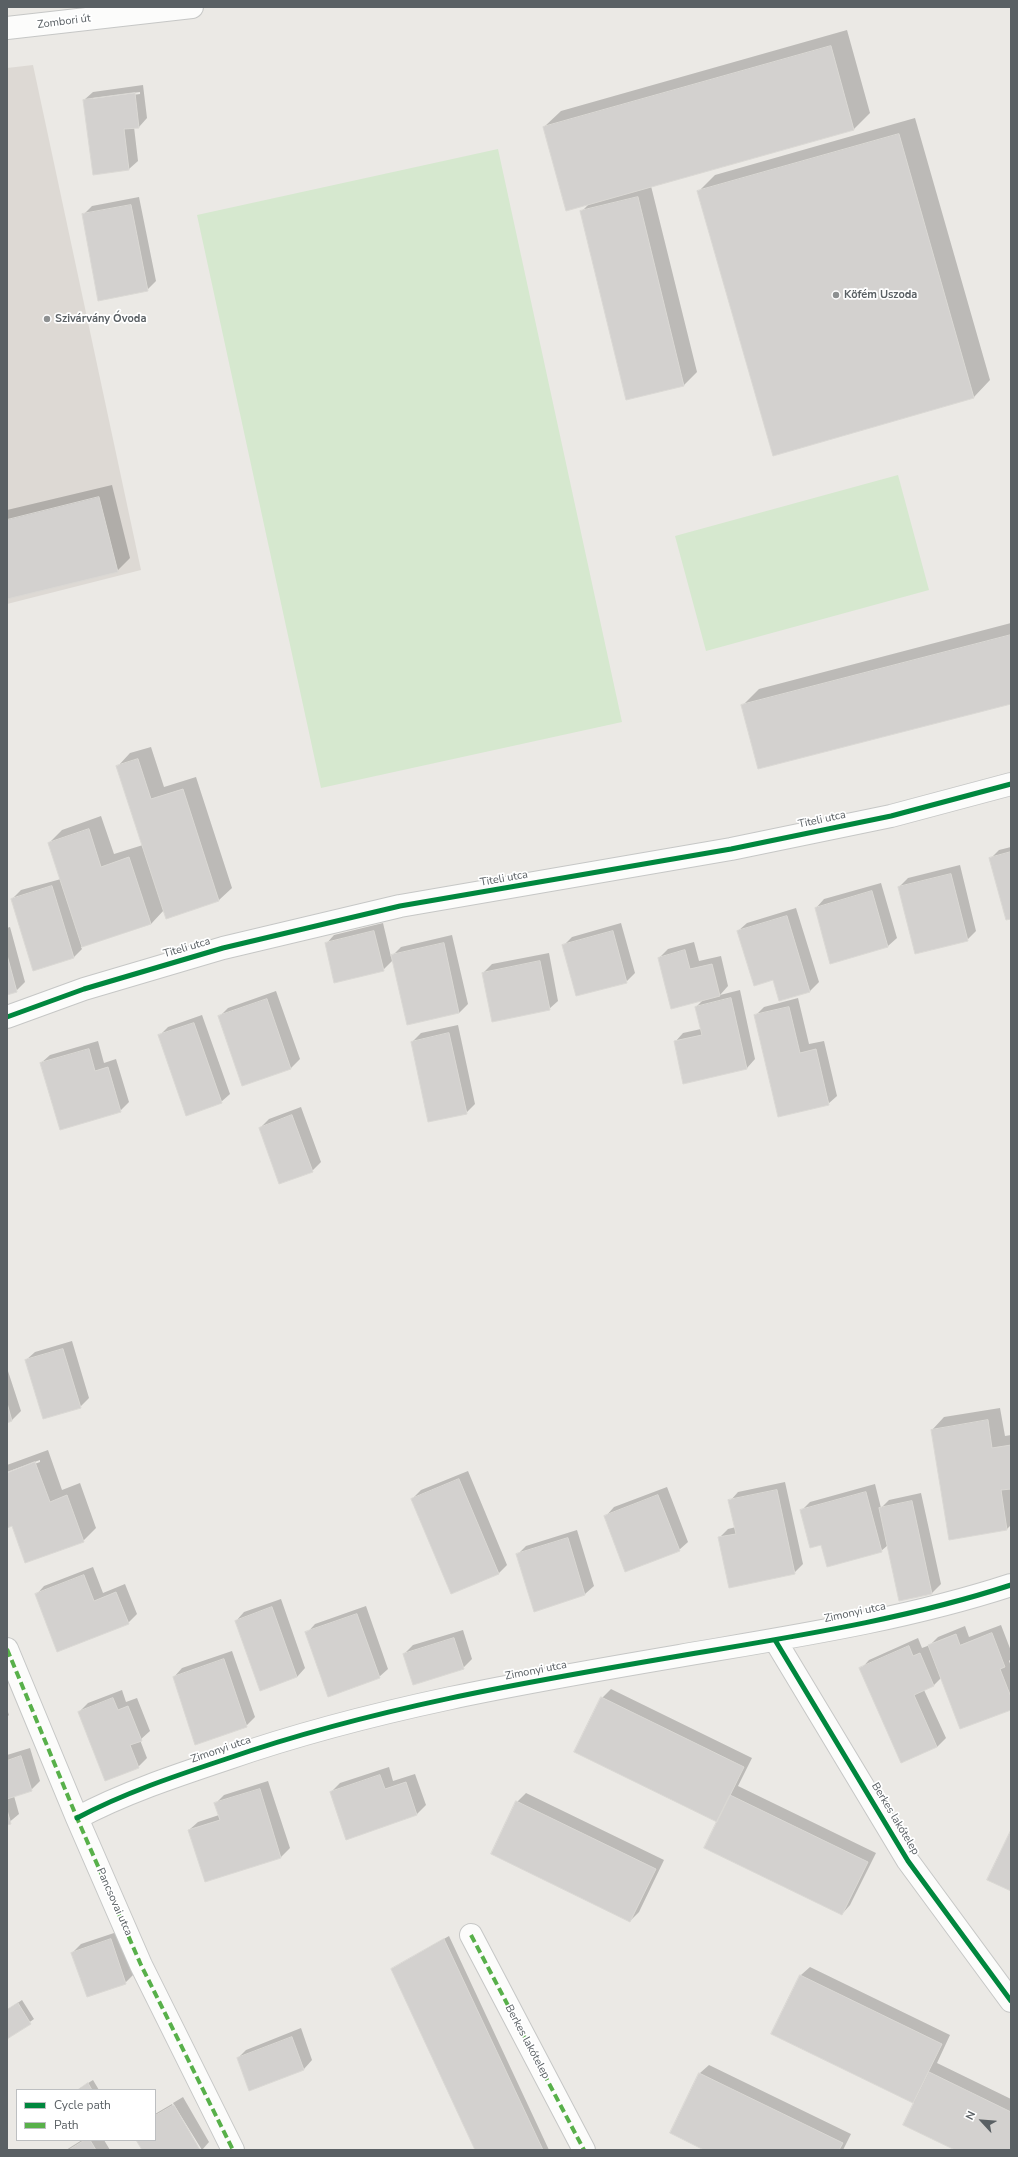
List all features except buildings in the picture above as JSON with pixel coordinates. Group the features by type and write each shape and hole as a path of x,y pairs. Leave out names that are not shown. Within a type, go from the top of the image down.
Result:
{"street":[{"name":"Zombori út","path":"7,28 192,7"},
{"name":"Titeli utca","path":"7,1017 84,989 223,948 400,906 731,849 891,816 1011,784"},
{"name":"Zimonyi utca","path":"77,1818 111,1800 301,1734 394,1711 537,1680 775,1640 895,1615 981,1594 1011,1585"},
{"name":"Berkes lakótelep","path":"775,1640 908,1861 1011,2001"},
{"name":"Pancsovai utca","path":"7,1649 77,1818 141,1965 233,2150"},
{"name":"Berkes lakótelep","path":"471,1934 584,2150"}],"shaded area":[{"name":"Szivárvány Óvoda","path":"33,65 141,570 7,604 7,68"}],"green space":[{"path":"498,149 622,722 321,788 197,215"},
{"path":"898,475 929,590 706,651 675,536"}],"marked path":[{"path":"7,1649 77,1818 141,1965 233,2150"},
{"path":"471,1935 584,2150"}],"cycle path":[{"path":"7,1017 84,989 223,948 400,906 731,849 891,816 1011,784"},
{"path":"77,1818 131,1793 207,1765 337,1725 450,1698 888,1618 930,1608 1011,1585"},
{"path":"775,1640 908,1861 1011,2001"}],"place":[{"name":"Köfém Uszoda","path":"836,295"},
{"name":"Szivárvány Óvoda","path":"47,319"}]}
